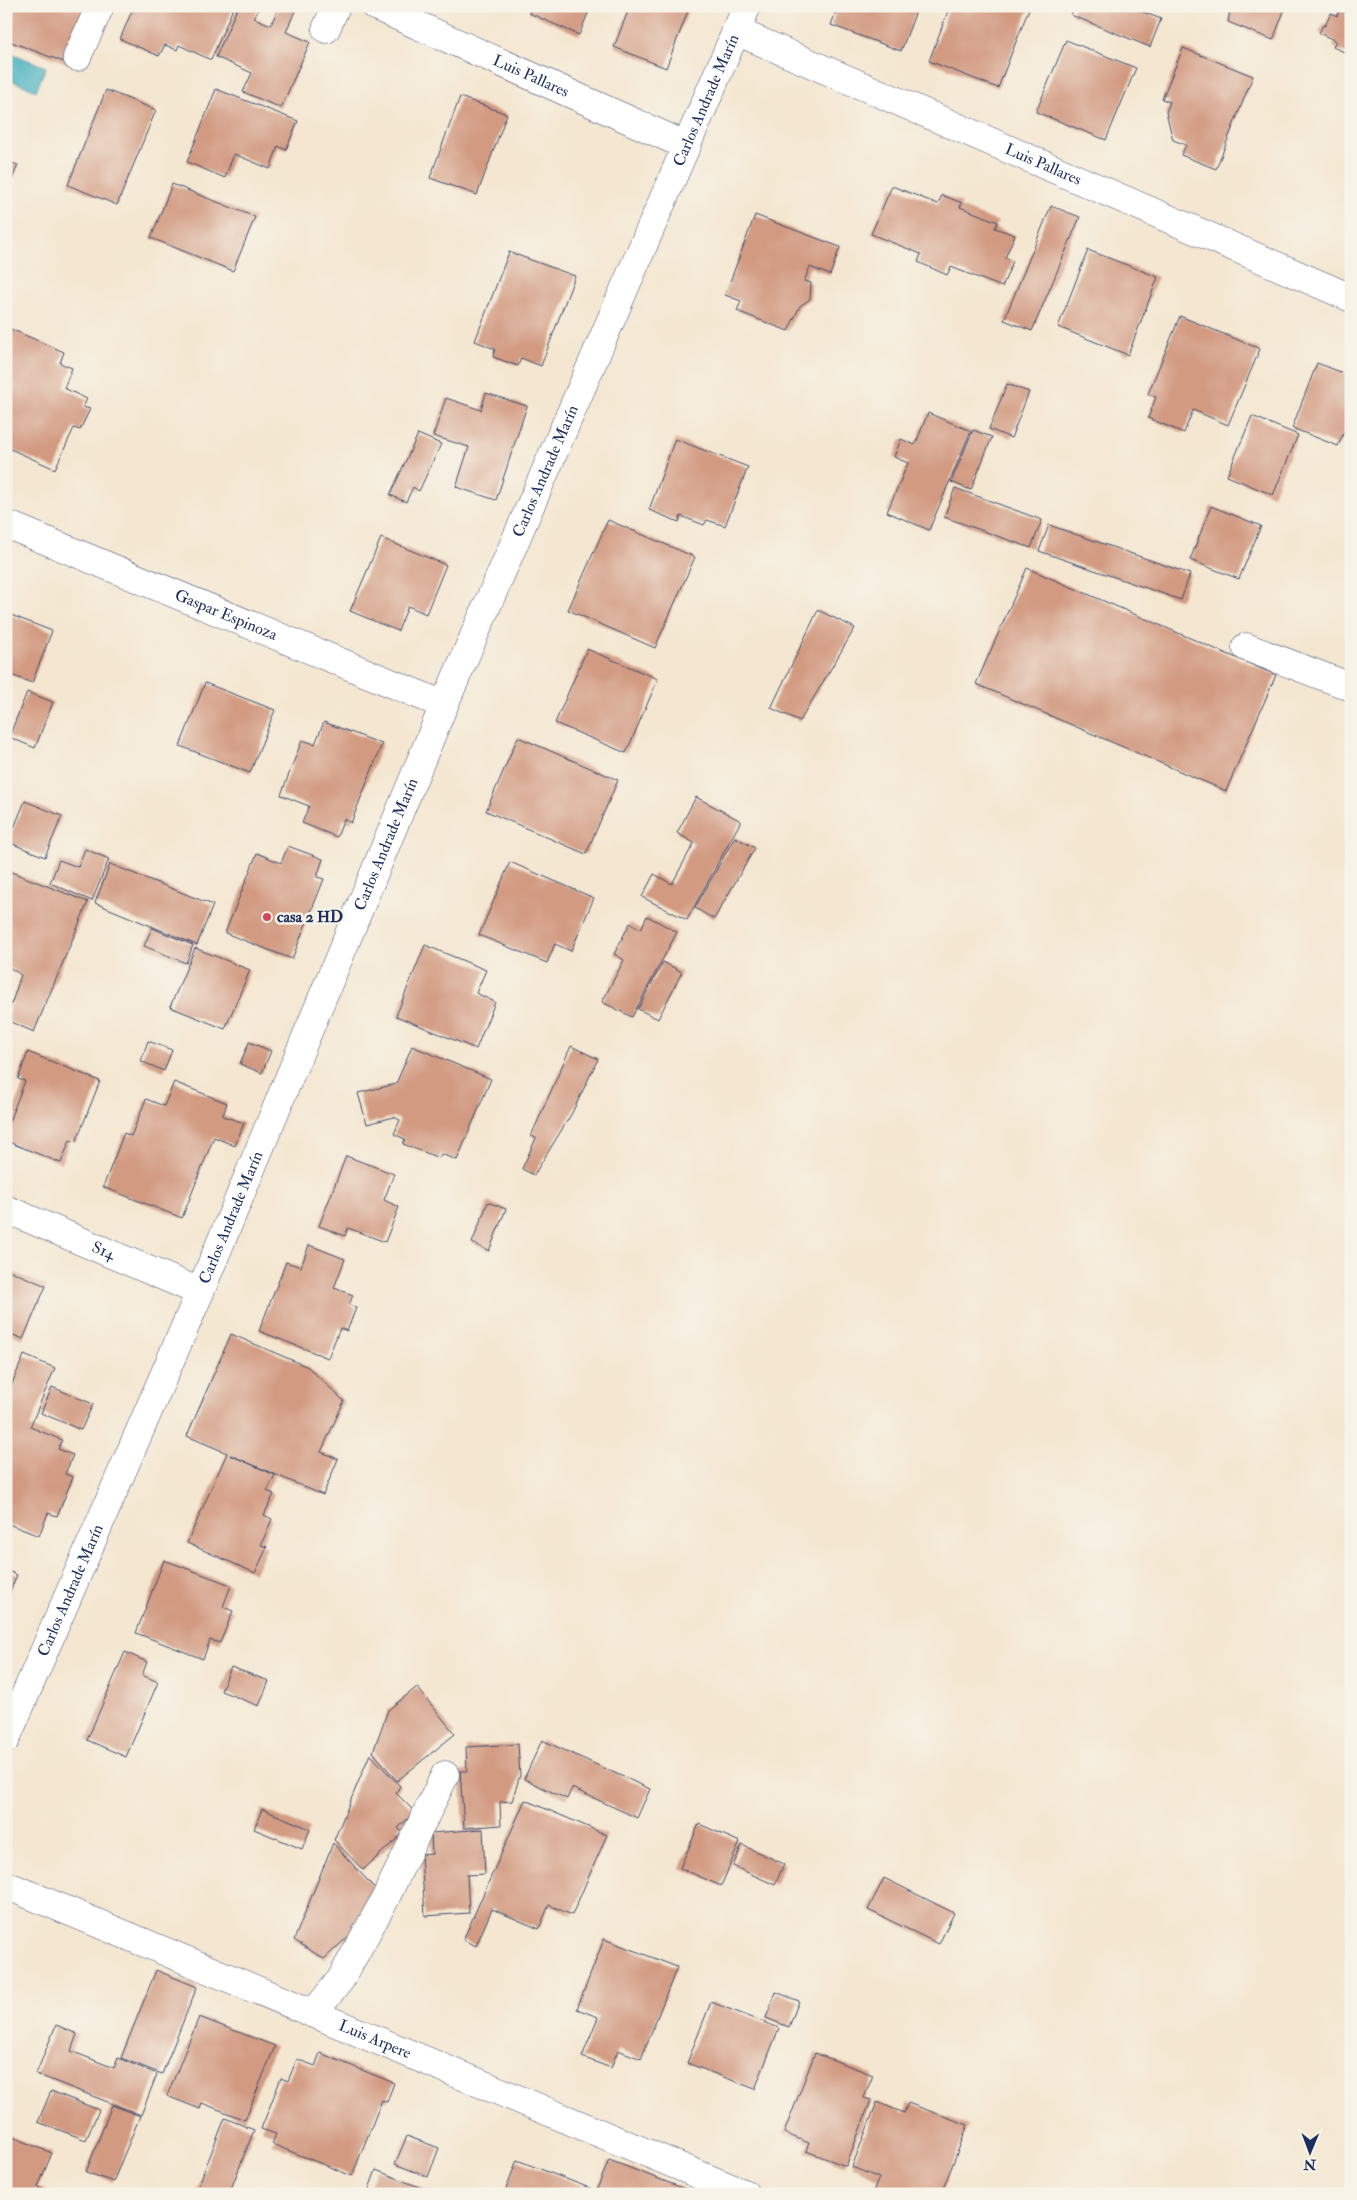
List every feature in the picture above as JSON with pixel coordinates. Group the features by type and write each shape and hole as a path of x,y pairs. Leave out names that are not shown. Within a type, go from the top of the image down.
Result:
{"street":[{"path":"77,57 100,6"},
{"name":"Luis Pallares","path":"375,6 687,146"},
{"name":"Carlos Andrade Marín","path":"6,1739 200,1292 444,705 747,6"},
{"name":"Luis Pallares","path":"736,31 1351,298"},
{"name":"Gaspar Espinoza","path":"6,524 444,705"},
{"path":"1246,646 1351,687"},
{"name":"S14","path":"6,1209 200,1292"},
{"path":"313,2014 341,1979 384,1901 445,1774"},
{"name":"Luis Arpere","path":"6,1885 745,2194"}],"water":[{"path":"6,51 46,67 36,91 6,78"}],"building":[{"path":"11,6 91,6 69,64 6,40 6,18"},
{"path":"134,6 234,6 211,60 179,45 177,50 165,45 159,56 120,39"},
{"path":"238,6 260,6 254,18 271,25 279,6 297,6 286,32 310,42 281,108 243,92 252,73 216,57"},
{"path":"531,6 591,6 579,35 529,13"},
{"path":"630,6 690,6 666,68 614,47"},
{"path":"838,6 918,6 901,51 831,25"},
{"path":"950,6 1030,6 998,88 929,61"},
{"path":"1075,6 1128,6 1161,19 1150,47 1071,15"},
{"path":"1231,6 1286,6 1273,40 1228,22"},
{"path":"1341,6 1351,6 1351,55 1333,47 1336,41 1319,33 1323,25 1325,26 1331,13 1337,16"},
{"path":"1066,40 1136,68 1106,140 1036,112"},
{"path":"1183,48 1253,76 1216,169 1181,155 1186,145 1173,140 1166,112 1170,102 1162,99"},
{"path":"216,89 298,121 286,150 278,146 270,169 234,154 225,178 187,162"},
{"path":"106,90 156,110 117,205 68,185"},
{"path":"460,97 507,114 477,195 430,178"},
{"path":"6,161 18,165 8,189 6,188"},
{"path":"172,184 255,217 233,271 151,238"},
{"path":"892,186 938,204 942,195 962,203 960,207 998,222 995,228 1015,235 1005,258 1013,261 1002,287 951,267 947,275 918,262 921,254 871,234"},
{"path":"1051,206 1080,217 1032,331 1004,320"},
{"path":"755,215 840,247 830,275 810,267 804,281 811,283 810,299 800,306 788,331 737,311 741,301 725,295"},
{"path":"1088,250 1158,277 1128,355 1058,327"},
{"path":"509,252 575,276 541,366 521,358 518,366 493,357 495,349 475,341"},
{"path":"1180,316 1260,349 1228,425 1193,410 1184,433 1148,418 1156,397 1148,394"},
{"path":"6,327 64,352 60,363 72,368 64,388 87,399 83,407 90,409 80,430 74,428 55,469 6,447"},
{"path":"1317,363 1351,376 1351,415 1338,446 1292,428"},
{"path":"1007,384 1029,392 1011,438 989,429"},
{"path":"486,393 527,406 496,500 456,487 469,447 433,436 446,398 481,410"},
{"path":"928,413 971,431 929,530 887,512 908,463 894,457 901,439 915,445"},
{"path":"1252,416 1298,435 1273,495 1227,476"},
{"path":"973,430 992,437 971,490 951,482"},
{"path":"418,434 441,444 419,491 413,487 406,502 390,495"},
{"path":"675,439 748,467 725,526 707,520 704,525 681,516 679,522 649,510"},
{"path":"955,488 1042,520 1031,548 944,517"},
{"path":"1211,506 1261,526 1239,579 1190,560"},
{"path":"608,520 695,557 655,648 568,610"},
{"path":"1049,525 1190,574 1181,600 1039,551"},
{"path":"381,538 446,565 426,614 408,606 398,631 350,611"},
{"path":"1027,568 1276,675 1226,791 976,684"},
{"path":"818,610 855,628 800,721 771,708"},
{"path":"6,613 52,631 32,683 6,673"},
{"path":"587,649 658,679 626,753 555,723"},
{"path":"205,683 275,710 250,773 180,746"},
{"path":"27,692 53,702 35,748 9,737"},
{"path":"324,722 382,744 351,823 344,819 337,837 302,823 309,806 281,795 302,740 315,744"},
{"path":"518,737 618,780 586,854 486,811"},
{"path":"696,797 741,821 687,920 642,897 654,874 672,884 694,843 677,833"},
{"path":"25,801 62,816 45,857 8,842"},
{"path":"735,837 755,848 714,919 695,908"},
{"path":"288,846 323,859 317,877 324,879 292,959 225,933 257,853 281,863"},
{"path":"85,849 109,859 92,901 50,883 59,860 78,867"},
{"path":"510,862 594,898 571,951 555,944 547,963 479,935"},
{"path":"110,864 213,905 197,945 95,903"},
{"path":"6,870 88,902 34,1032 6,1020 21,975 6,965"},
{"path":"647,916 677,932 632,1017 602,1002 624,960 614,954 630,923 641,929"},
{"path":"152,928 193,945 186,963 144,946"},
{"path":"425,945 486,970 476,993 495,1002 476,1049 396,1016"},
{"path":"195,948 250,970 225,1029 170,1007"},
{"path":"663,962 682,972 658,1019 638,1009"},
{"path":"148,1041 172,1050 164,1071 141,1061"},
{"path":"249,1042 271,1051 262,1073 240,1064"},
{"path":"412,1046 491,1079 457,1160 441,1154 439,1158 403,1144 405,1139 394,1134 400,1120 394,1117 367,1124 358,1093 396,1084"},
{"path":"571,1046 598,1059 572,1113 534,1175 522,1169 536,1138 531,1136"},
{"path":"28,1052 100,1081 76,1142 70,1140 61,1163 6,1141 6,1129 25,1081 18,1079"},
{"path":"174,1082 227,1103 223,1116 244,1123 235,1146 214,1137 182,1218 103,1187 124,1133 131,1136 146,1099 164,1106"},
{"path":"346,1156 394,1174 384,1200 399,1207 385,1242 348,1228 345,1236 319,1226"},
{"path":"488,1202 506,1209 489,1251 472,1243"},
{"path":"309,1245 345,1259 334,1288 353,1295 349,1305 356,1308 347,1331 340,1328 328,1358 259,1331 286,1262 301,1267"},
{"path":"6,1269 46,1286 23,1339 6,1332"},
{"path":"231,1334 308,1367 344,1401 321,1452 338,1459 323,1495 230,1455 275,1475 267,1491 274,1494 264,1515 272,1519 261,1545 267,1547 255,1573 187,1543 227,1453 187,1436"},
{"path":"24,1355 55,1368 30,1427 62,1440 58,1449 73,1455 65,1474 73,1477 57,1516 48,1513 39,1536 6,1523 6,1398"},
{"path":"52,1387 93,1404 81,1430 41,1413"},
{"path":"164,1560 231,1585 223,1607 233,1611 220,1643 210,1640 203,1659 136,1633"},
{"path":"6,1570 17,1575 6,1600"},
{"path":"125,1652 147,1662 142,1675 158,1682 126,1757 87,1740"},
{"path":"231,1667 269,1681 259,1706 221,1691"},
{"path":"417,1687 455,1734 397,1781 373,1752 388,1710"},
{"path":"542,1740 650,1789 637,1818 572,1788 567,1799 524,1779"},
{"path":"518,1744 520,1775 512,1801 500,1802 501,1825 464,1828 460,1771 467,1771 466,1747"},
{"path":"370,1754 400,1786 396,1793 415,1812 398,1828 403,1833 363,1870 334,1840"},
{"path":"525,1800 607,1835 572,1915 549,1905 539,1929 492,1909 476,1946 463,1940"},
{"path":"262,1809 310,1829 302,1849 254,1829"},
{"path":"699,1824 740,1842 721,1886 680,1868"},
{"path":"483,1829 485,1874 467,1875 469,1913 425,1916 421,1855 432,1854 431,1833"},
{"path":"333,1843 382,1896 369,1917 324,1959 294,1940"},
{"path":"742,1845 784,1864 775,1885 733,1866"},
{"path":"884,1878 954,1913 939,1944 868,1910"},
{"path":"604,1939 677,1967 641,2059 618,2050 611,2068 582,2057 598,2017 577,2009"},
{"path":"156,1970 197,1987 162,2074 121,2058"},
{"path":"776,1992 799,2001 789,2027 766,2018"},
{"path":"711,2002 779,2028 755,2089 687,2063"},
{"path":"199,2017 275,2046 245,2120 202,2103 200,2109 167,2096"},
{"path":"56,2025 77,2034 71,2051 114,2068 118,2058 157,2074 141,2115 36,2074"},
{"path":"320,2053 394,2083 387,2102 382,2100 352,2176 272,2144 276,2134 261,2129 281,2078 288,2081 297,2059 315,2066"},
{"path":"815,2053 873,2075 864,2098 871,2100 846,2166 806,2151 809,2143 784,2133"},
{"path":"51,2091 99,2110 86,2140 38,2122"},
{"path":"877,2102 904,2113 908,2103 968,2125 941,2194 872,2194 879,2178 852,2167"},
{"path":"112,2105 140,2116 113,2182 86,2172"},
{"path":"225,2118 254,2130 229,2194 195,2194"},
{"path":"8,2135 52,2153 38,2187 54,2194 6,2194 6,2140"},
{"path":"407,2136 439,2148 428,2177 395,2164"},
{"path":"517,2160 592,2189 590,2194 504,2194"},
{"path":"609,2160 685,2189 684,2194 595,2194"},
{"path":"376,2170 437,2194 367,2194"}],"place":[{"name":"casa 2 HD","path":"267,917"}]}
